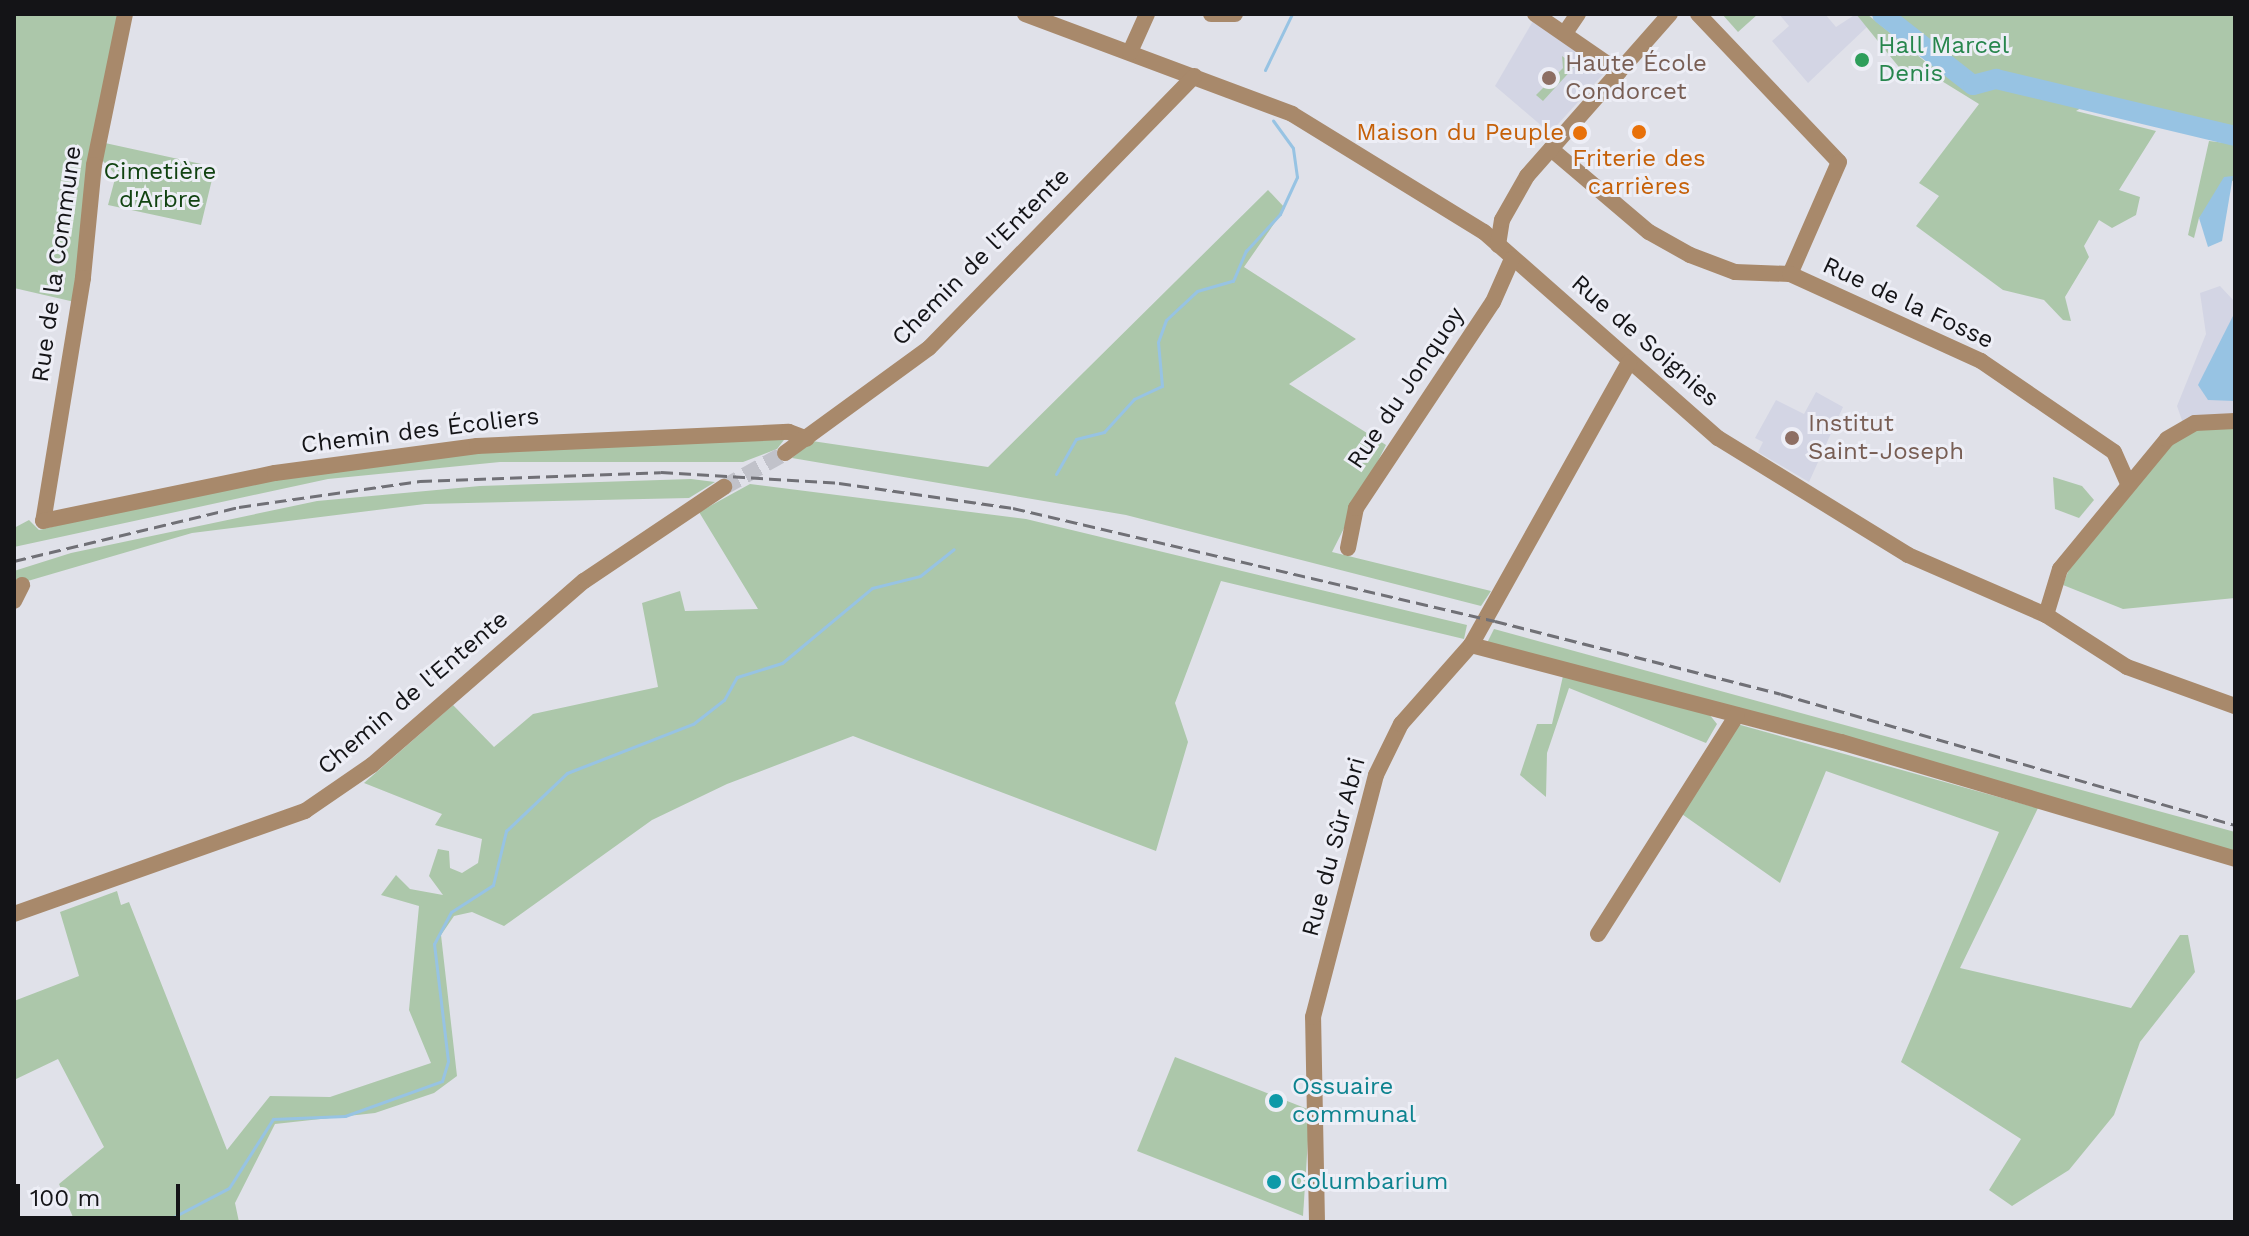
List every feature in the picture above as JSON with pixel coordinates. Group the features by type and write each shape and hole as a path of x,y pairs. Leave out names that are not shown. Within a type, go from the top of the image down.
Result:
{"street":[{"name":"Rue de la Commune","path":"43,521 83,278 94,165 125,14"},
{"name":"Rue de Soignies","path":"1025,14 1292,114 1484,232 1718,438 1908,555 2046,615 2127,667 2235,706"},
{"path":"1130,52 1147,14"},
{"path":"1211,14 1235,14"},
{"path":"1535,14 1619,72"},
{"path":"1565,33 1578,14"},
{"path":"1484,232 1502,220 1551,149 1670,14"},
{"path":"1698,14 1839,162 1790,274"},
{"name":"Chemin de l'Entente","path":"785,453 929,348 1194,76"},
{"name":"Rue de la Fosse","path":"1551,149 1676,248 1735,272 1790,274 1981,361 2114,452 2128,484"},
{"path":"1498,245 1502,220"},
{"name":"Rue du Jonquoy","path":"1348,548 1356,508 1493,302 1512,259"},
{"name":"Rue du Sûr Abri","path":"1317,1222 1313,1017 1370,795 1401,724 1471,645 1629,362"},
{"path":"2046,615 2054,577 2175,431 2235,421"},
{"name":"Chemin des Écoliers","path":"43,521 245,478 477,446 789,432 807,439"},
{"name":"Chemin de l'Entente","path":"14,914 305,811 372,765 584,581 724,487"},
{"path":"14,601 22,585"},
{"path":"1471,645 1737,715 2235,859"},
{"path":"1598,934 1737,715"}],"shaded area":[{"path":"1779,14 1825,14 1836,27 1856,14 1868,26 1808,83 1772,41 1789,26"},
{"name":"Haute École Condorcet","path":"1533,21 1606,71 1550,133 1495,86"},
{"path":"2220,286 2235,302 2235,421 2184,426 2177,406 2206,334 2200,293"},
{"name":"Institut Saint-Joseph","path":"1816,392 1843,407 1809,482 1758,452 1763,442 1755,438 1776,400 1804,414"}],"green space":[{"path":"14,14 117,14 79,303 14,288"},
{"path":"1722,14 1758,14 1738,32"},
{"path":"1856,14 1867,14 1927,63 1911,82"},
{"path":"1882,14 2235,14 2235,136 2086,105 2076,111 2156,131 2119,190 2140,197 2136,215 2112,228 2099,220 2084,246 2089,257 2065,297 2071,321 2063,320 2044,300 2003,290 1916,226 1939,196 1919,183 1979,104 1932,75 1927,52"},
{"path":"1562,56 1575,66 1543,101 1536,95 1563,68"},
{"path":"2209,141 2235,144 2235,178 2199,218 2194,238 2188,235"},
{"name":"Cimetière d'Arbre","path":"105,143 215,167 201,225 108,205 116,175 102,160"},
{"path":"1268,190 1285,208 1244,267 1356,339 1289,384 1386,445 1332,552 1491,591 1481,606 1126,515 792,458 812,441 988,467"},
{"path":"2235,421 2235,598 2123,609 2063,585 2070,566 2171,435"},
{"path":"787,436 777,449 743,462 500,462 328,479 14,547 14,528 29,520 39,530 235,482 484,450"},
{"path":"2053,477 2082,486 2094,500 2079,518 2055,509"},
{"path":"691,479 715,482 689,498 425,504 192,533 14,585 14,571 71,553 317,501 480,486"},
{"path":"750,484 1026,519 1467,625 1464,639 1221,581 1175,703 1188,742 1156,851 853,736 727,784 652,820 504,926 472,912 454,916 441,935 457,1076 434,1093 375,1113 275,1124 235,1203 239,1222 75,1222 59,1184 104,1147 58,1059 14,1080 14,1001 79,976 60,912 117,891 121,905 129,902 227,1150 270,1096 330,1097 431,1063 409,1010 419,906 381,895 396,875 410,889 443,895 429,876 438,849 449,851 450,868 462,873 478,863 482,839 435,825 442,814 364,783 453,705 494,747 533,714 658,687 642,603 680,591 685,611 758,609 699,512"},
{"path":"1494,629 2235,832 2235,857 1487,643"},
{"path":"1563,676 1709,714 1717,724 1706,743 1569,688 1547,753 1546,797 1520,775 1537,724 1552,724"},
{"path":"1737,724 2038,808 1960,968 2131,1008 2180,935 2188,935 2195,972 2140,1042 2114,1115 2069,1170 2012,1206 1989,1190 2021,1139 1901,1062 1999,832 1826,771 1780,883 1679,812"},
{"path":"1175,1057 1310,1110 1303,1216 1137,1151"}],"water":[{"path":"2233,176 2222,241 2208,247 2199,218 2224,177"},
{"path":"2235,312 2235,401 2208,400 2198,385"}],"waterway":[{"path":"1265,70 1292,14"},
{"path":"1882,14 1973,85 1996,79 2235,136"},
{"path":"1056,474 1076,439 1104,432 1134,399 1162,386 1158,342 1166,320 1197,291 1233,281 1246,251 1280,214 1297,177 1293,148 1273,120"},
{"path":"164,1222 229,1188 273,1119 345,1116 442,1081 448,1061 434,944 451,912 493,885 506,831 567,773 693,724 724,700 737,677 782,663 872,588 920,576 954,549"}],"tunnel":[{"path":"724,487 785,453"}],"railway":[{"path":"14,561 239,507 420,481 661,472 839,483 1013,508 1495,621 1781,694 2235,825"}],"place":[{"name":"Hall Marcel Denis","path":"1862,60"},
{"name":"Haute École Condorcet","path":"1549,78"},
{"name":"Friterie des carrières","path":"1639,132"},
{"name":"Maison du Peuple","path":"1580,133"},
{"name":"Institut Saint-Joseph","path":"1792,438"},
{"name":"Ossuaire communal","path":"1276,1101"},
{"name":"Columbarium","path":"1274,1182"}]}
